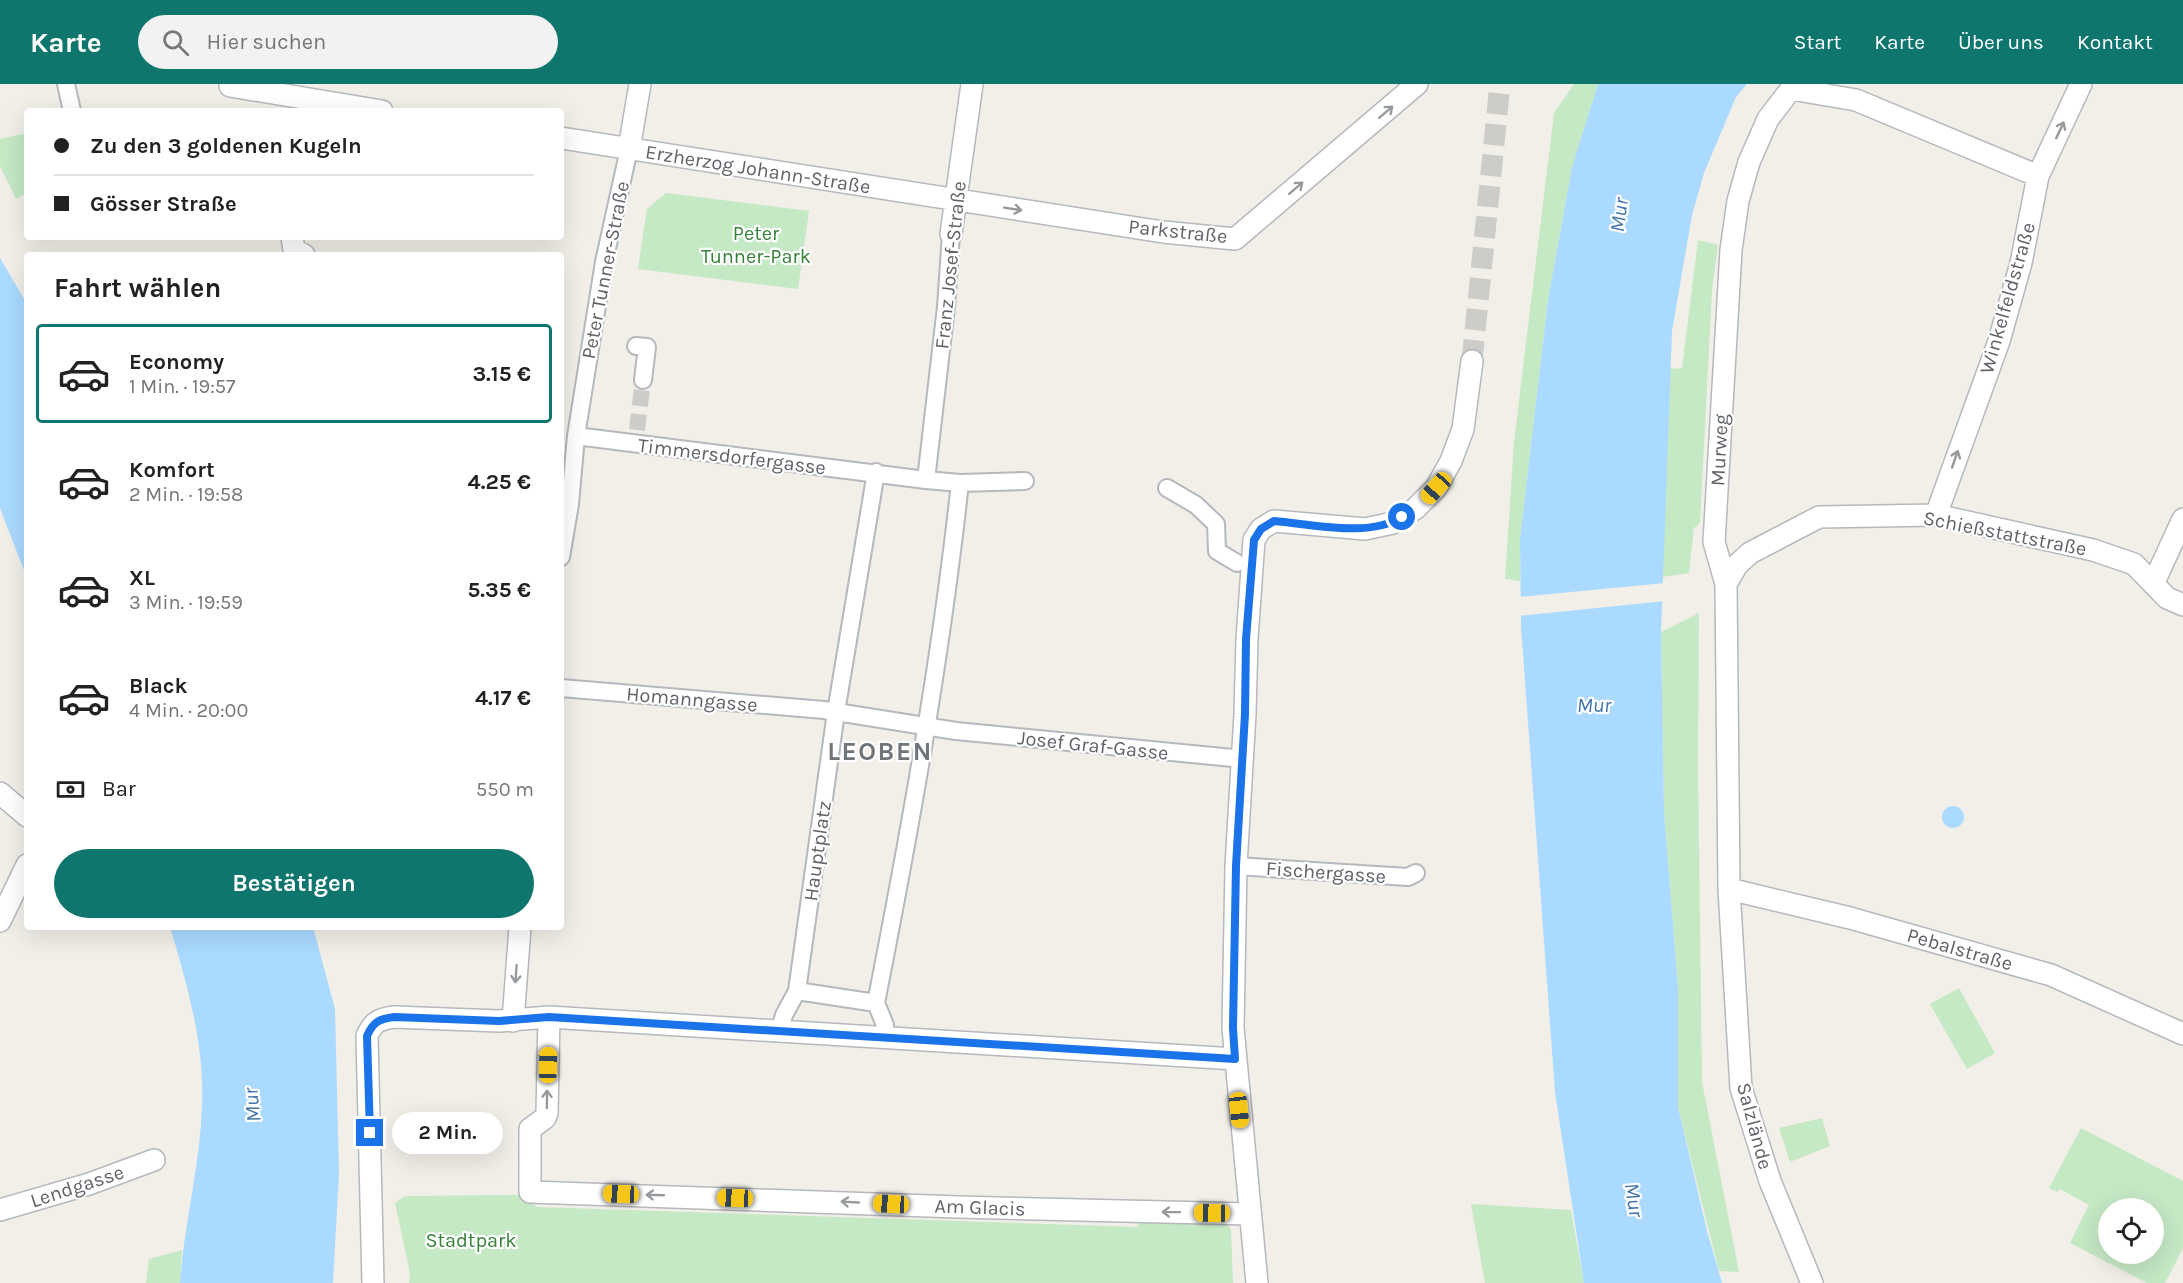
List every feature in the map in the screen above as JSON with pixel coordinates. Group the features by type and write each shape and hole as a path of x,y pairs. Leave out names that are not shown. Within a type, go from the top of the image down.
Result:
{"street":[{"path":"66,84 71,108"},
{"name":"Peter Tunner-Straße","path":"564,528 576,428 604,262 629,149 640,84"},
{"name":"Franz Josef-Straße","path":"926,480 946,307 951,234 972,84"},
{"name":"Parkstraße","path":"956,199 1163,232 1235,239 1417,84"},
{"name":"Winkelfeldstraße","path":"1936,515 1999,341 2021,263 2038,176 2081,84"},
{"path":"230,85 290,104 343,108"},
{"name":"Murweg","path":"1730,889 1726,584 1714,542 1731,250 1738,201 1749,162 1768,119 1791,89 1863,92 2038,176"},
{"name":"Erzherzog Johann-Straße","path":"564,138 956,199"},
{"path":"636,346 647,347 643,380"},
{"path":"1257,1283 1233,1028 1236,866 1243,759 1246,639 1254,540 1261,529 1274,521 1365,529 1393,522 1427,498 1444,475 1463,429 1472,361"},
{"name":"Timmersdorfergasse","path":"576,428 596,440 636,437 873,472"},
{"path":"873,472 960,483 1025,481"},
{"name":"Hauptplatz","path":"779,1032 784,1015 797,991 830,711 873,472"},
{"path":"884,1038 885,1025 876,1003 927,726 949,586 960,483"},
{"path":"1167,488 1196,505 1216,524 1217,551 1237,563"},
{"name":"Schießstattstraße","path":"1726,584 1737,565 1750,553 1819,517 1936,515 2093,550 2134,564 2154,582 2167,598 2183,605"},
{"path":"2154,582 2183,519"},
{"name":"Homanngasse","path":"564,688 830,711"},
{"path":"830,711 927,726"},
{"name":"Josef Graf-Gasse","path":"927,726 1243,759"},
{"path":"0,793 24,813"},
{"name":"Fischergasse","path":"1236,866 1408,877 1416,873"},
{"path":"0,921 24,871"},
{"name":"Pebalstraße","path":"1730,889 1850,918 2051,975 2183,1034"},
{"name":"Salzlände","path":"1730,889 1741,1088 1770,1180 1812,1283"},
{"path":"513,1021 520,930"},
{"path":"797,991 876,1003"},
{"path":"373,1283 367,1036 372,1025 381,1019 394,1017 513,1021 549,1017 1235,1059"},
{"name":"Am Glacis","path":"549,1017 547,1113 545,1118 530,1129 530,1192 958,1207 1250,1214"},
{"name":"Lendgasse","path":"0,1210 89,1184 154,1160"}],"green space":[{"path":"1574,84 1598,84 1572,167 1548,300 1520,539 1520,581 1505,579 1514,442 1554,113"},
{"path":"24,134 24,195 16,199 0,166 0,139"},
{"name":"Peter Tunner-Park","path":"666,193 809,211 798,289 638,269 647,209"},
{"path":"1698,240 1718,245 1712,290 1700,523 1694,528 1689,573 1662,577 1670,369 1682,368"},
{"path":"1699,613 1698,767 1702,1082 1739,1272 1719,1271 1678,1107 1678,988 1664,812 1661,632"},
{"path":"1959,988 1995,1053 1967,1069 1930,1004"},
{"path":"1822,1118 1830,1146 1790,1162 1779,1128"},
{"path":"2081,1128 2183,1181 2183,1248 2165,1283 2147,1283 2110,1264 2164,1264 2164,1198 2098,1198 2098,1258 2070,1243 2089,1205 2060,1189 2057,1192 2049,1188"},
{"name":"Stadtpark","path":"521,1195 537,1207 1138,1227 1138,1218 1224,1220 1231,1229 1233,1283 409,1283 410,1273 395,1203 405,1196"},
{"path":"1471,1204 1571,1210 1584,1283 1485,1283"},
{"path":"182,1250 180,1283 146,1283 149,1259"}],"water":[{"path":"1598,84 1747,84 1736,97 1704,173 1692,215 1672,331 1661,632 1664,812 1678,988 1678,1107 1707,1231 1722,1283 1584,1283 1555,1092 1521,626 1520,539 1548,300 1572,167"},
{"path":"0,258 24,299 24,570 0,508"},
{"path":"1953,806 1961,809 1964,817 1961,825 1953,828 1945,825 1942,817 1945,809"},
{"name":"Mur","path":"171,930 314,930 335,1009 339,1173 333,1283 180,1283 202,1106 198,1038"}],"pier":[{"path":"1665,583 1665,601 1518,616 1518,597"}],"tunnel":[{"path":"1472,361 1500,84"},
{"path":"637,430 643,380"}],"district":[{"name":"LEOBEN","path":"880,751"}],"route":[{"path":"370,1133 367,1036 372,1025 381,1019 394,1017 513,1021 549,1017 959,1044 1235,1059 1233,1028 1236,866 1245,714 1246,639 1254,540 1261,529 1274,521 1365,529 1379,527 1402,517"}]}
